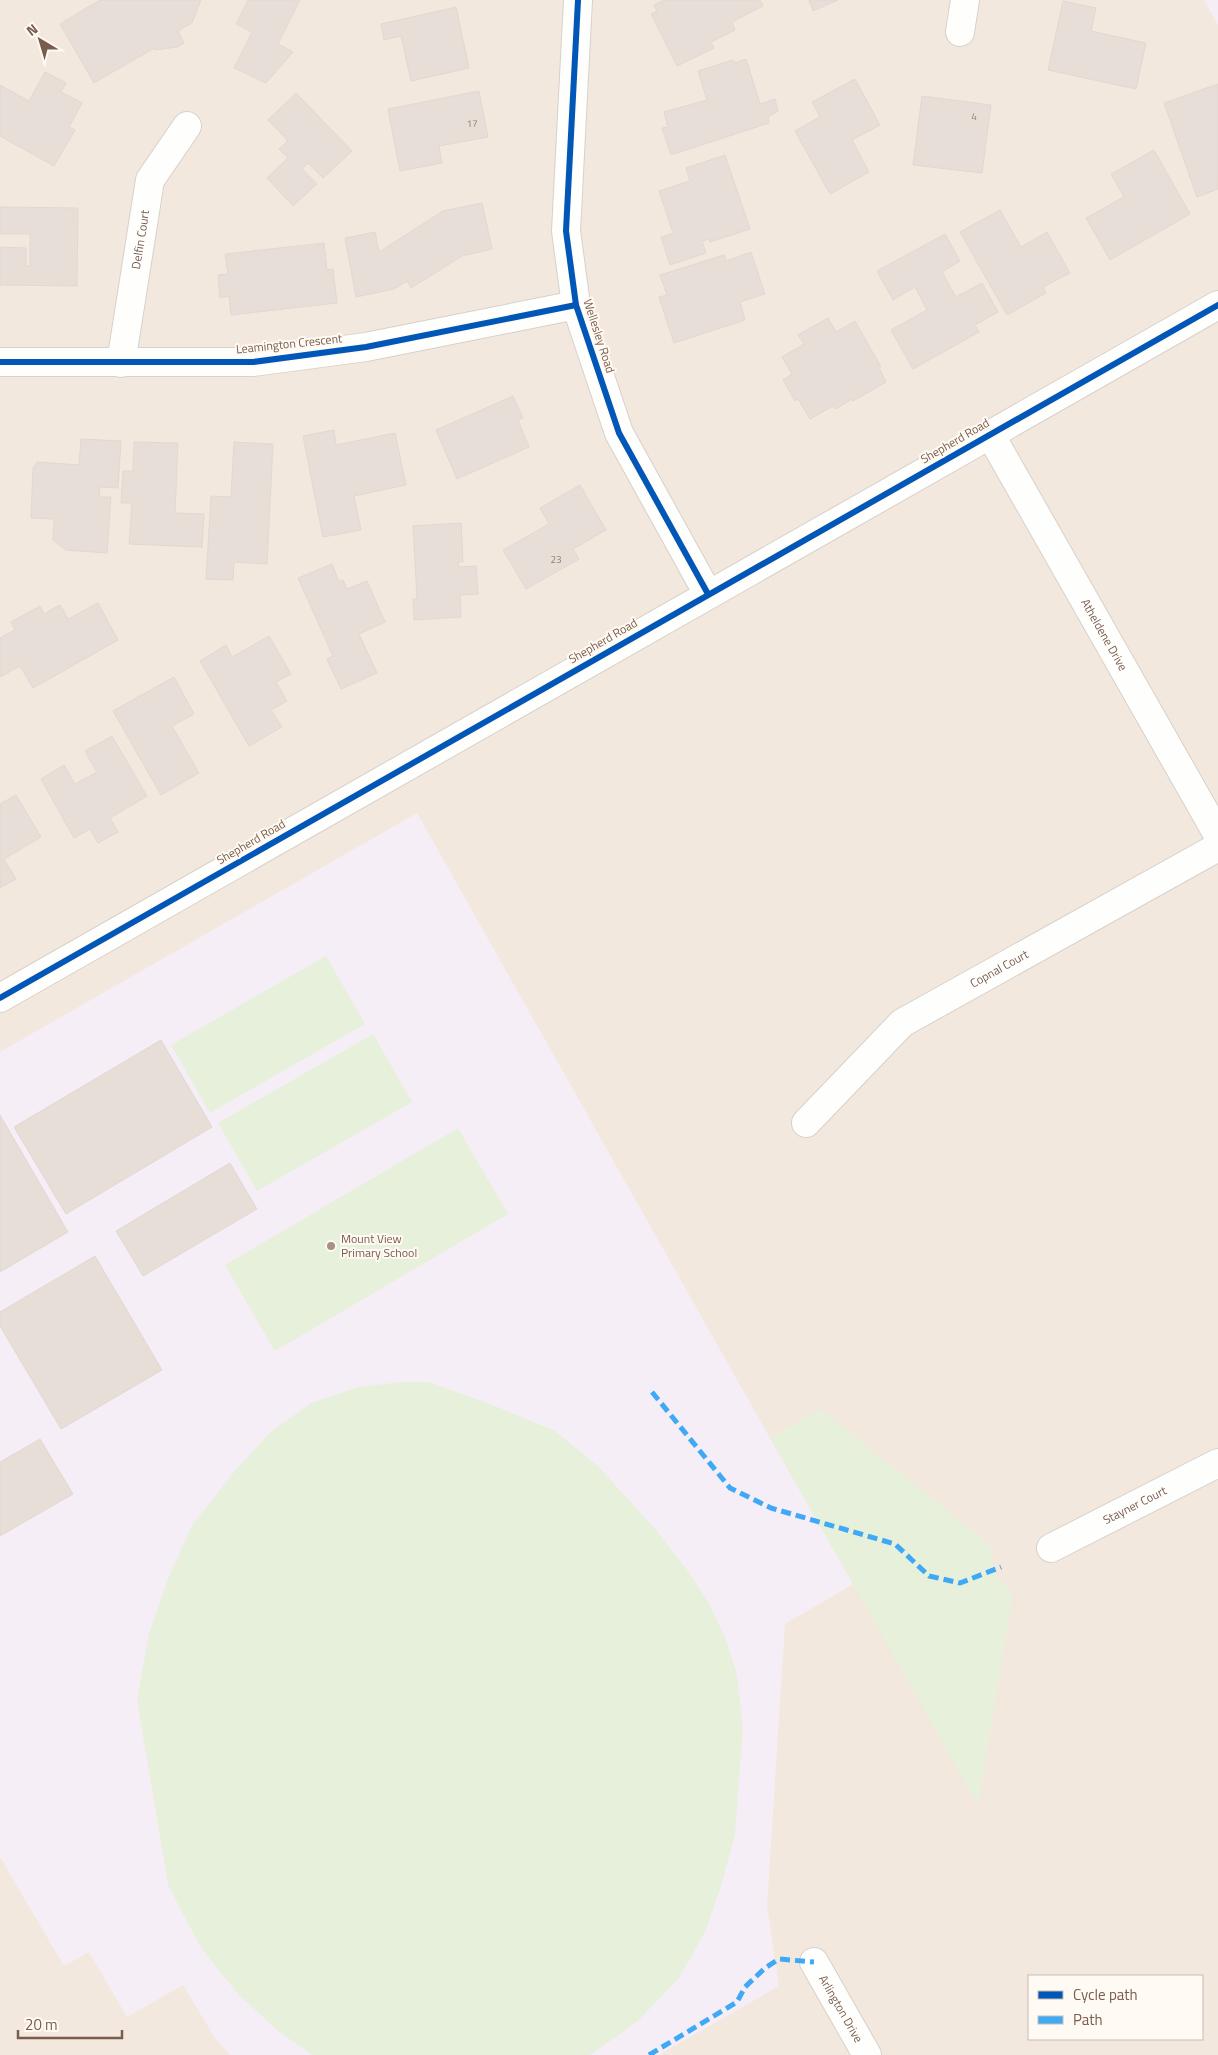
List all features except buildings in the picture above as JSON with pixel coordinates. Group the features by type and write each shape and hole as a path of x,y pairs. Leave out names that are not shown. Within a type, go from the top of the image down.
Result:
{"street":[{"name":"Wellesley Road","path":"578,0 566,232 576,306 619,432 708,594"},
{"path":"960,32 964,0"},
{"name":"Delfin Court","path":"121,363 150,180 187,126"},
{"name":"Shepherd Road","path":"0,998 1218,305"},
{"name":"Leamington Crescent","path":"0,362 121,363 262,360 366,347 576,306"},
{"name":"Atheldene Drive","path":"990,434 1218,835"},
{"name":"Copnal Court","path":"806,1123 902,1024 1218,847"},
{"name":"Stayner Court","path":"1051,1548 1218,1464"},
{"name":"Arlington Drive","path":"814,1962 867,2055"}],"shaded area":[{"path":"0,0 1218,0 1218,2055 0,2055"},
{"path":"1204,0 1218,0 1218,25"},
{"name":"Mount View Primary School","path":"417,813 771,1440 855,1583 785,1624 767,1906 779,1986 659,2055 230,2055 215,2038 183,1985 127,2017 89,1952 64,1966 0,1857 0,1052"}],"green space":[{"path":"326,956 365,1024 210,1113 171,1045"},
{"path":"373,1034 412,1102 257,1191 218,1123"},
{"path":"458,1128 508,1214 275,1351 225,1265"},
{"path":"402,1382 429,1382 495,1406 555,1431 598,1466 656,1530 688,1571 707,1600 726,1639 737,1675 743,1727 735,1835 721,1886 705,1932 679,1978 637,2022 590,2055 312,2055 278,2031 238,1994 201,1948 168,1885 137,1700 149,1634 168,1579 192,1525 239,1466 271,1432 311,1403 359,1387"},
{"path":"820,1409 989,1544 995,1573 1013,1595 978,1805 770,1438"}],"marked path":[{"path":"652,1392 730,1488 771,1508 895,1544 929,1576 960,1583 1001,1567"},
{"path":"649,2055 737,2002 745,1987 765,1968 779,1959 814,1962"}],"cycle path":[{"path":"578,0 566,231 576,305 619,433 708,594"},
{"path":"0,362 253,362 366,347 576,305"},
{"path":"0,998 1218,305"}],"place":[{"name":"Mount View Primary School","path":"331,1246"}]}
